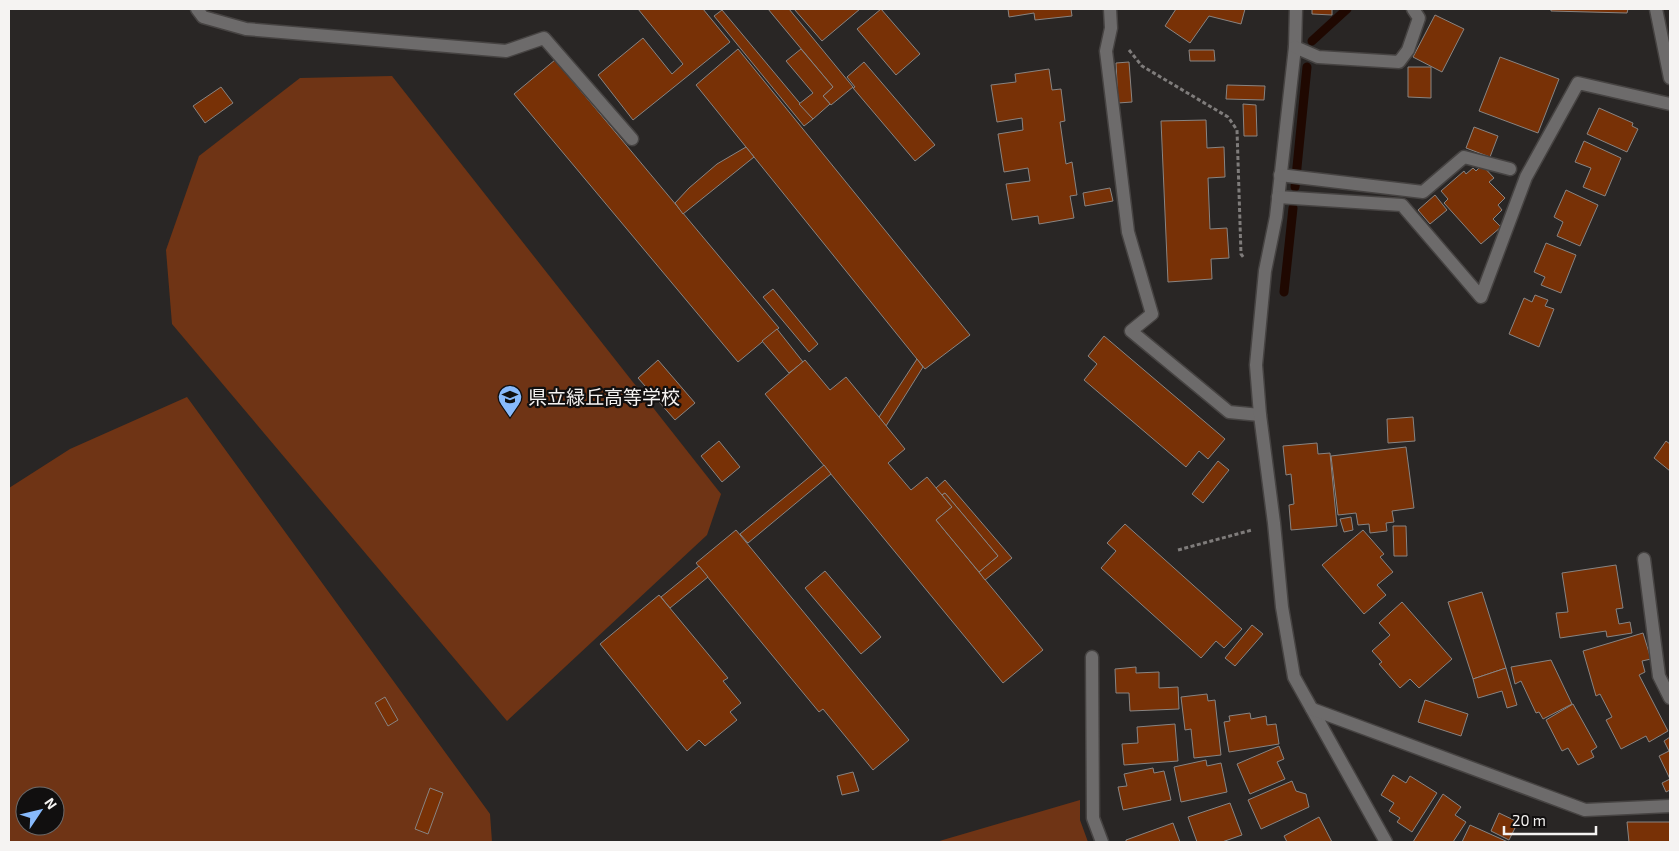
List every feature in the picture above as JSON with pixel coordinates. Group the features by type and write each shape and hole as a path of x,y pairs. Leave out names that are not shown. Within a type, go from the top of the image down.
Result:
{"street":[{"path":"197,9 202,17 246,29 506,51 544,38 632,139"},
{"path":"1110,9 1111,28 1106,51 1128,232 1152,314 1132,331 1229,412 1260,415"},
{"path":"1296,9 1295,47 1278,197 1265,271 1256,365 1260,415 1274,523 1282,607 1294,677 1386,842"},
{"path":"1295,47 1318,57 1399,62 1408,50 1419,18 1413,9"},
{"path":"1656,9 1670,78"},
{"path":"1278,197 1402,204 1481,297 1526,177 1578,82 1670,104"},
{"path":"1280,175 1422,192 1464,157 1510,169"},
{"path":"1644,559 1659,676 1670,698"},
{"path":"1092,657 1093,818 1102,842"},
{"path":"1312,709 1584,810 1670,806"}],"path":[{"path":"1111,28 1142,66 1228,116 1237,130 1241,254 1249,265 1265,271"},
{"path":"1178,550 1229,538 1274,523"}],"shaded area":[{"path":"392,76 721,494 707,535 507,721 172,324 166,250 199,156 300,78"},
{"path":"187,397 490,814 492,842 9,842 9,488 70,449"},
{"path":"1080,800 1080,820 1088,842 936,842"}],"building":[{"path":"638,9 703,9 730,42 633,120 598,75 643,38 672,74 683,64"},
{"path":"768,9 789,9 853,87 831,105 823,96 833,87"},
{"path":"794,9 860,9 822,41"},
{"path":"881,9 920,54 896,75 857,29"},
{"path":"1008,9 1071,9 1072,16 1035,20 1034,13 1009,17"},
{"path":"1176,9 1245,9 1241,24 1209,16 1190,43 1165,26"},
{"path":"1312,9 1332,9 1332,15 1312,14"},
{"path":"1551,9 1628,9 1627,13 1551,11"},
{"path":"722,10 813,119 804,126 714,16"},
{"path":"1435,15 1464,29 1442,72 1413,57"},
{"path":"738,49 970,335 925,369 696,85"},
{"path":"801,49 833,87 823,96 830,104 813,119 799,104 813,93 786,61"},
{"path":"1189,50 1214,50 1215,61 1190,61"},
{"path":"1500,57 1559,79 1538,133 1479,111"},
{"path":"555,60 779,328 738,362 514,94"},
{"path":"864,62 935,145 915,161 853,88 855,87 847,77"},
{"path":"1129,62 1132,102 1118,103 1116,63"},
{"path":"1408,67 1431,67 1431,98 1408,97"},
{"path":"1049,69 1052,90 1061,89 1065,121 1060,122 1066,164 1072,162 1077,195 1070,196 1074,218 1039,224 1038,216 1012,220 1006,184 1030,181 1028,168 1004,172 998,134 1023,130 1022,118 997,122 991,85 1016,82 1015,74"},
{"path":"1227,85 1265,86 1264,100 1226,99"},
{"path":"221,87 233,103 205,123 193,106"},
{"path":"1243,104 1256,105 1257,136 1244,136"},
{"path":"1599,108 1633,123 1632,126 1638,129 1627,152 1587,134"},
{"path":"1206,120 1207,148 1224,147 1225,177 1208,178 1210,229 1227,228 1229,258 1211,259 1212,279 1168,282 1161,121"},
{"path":"1474,127 1498,136 1490,157 1466,148"},
{"path":"1584,141 1621,158 1605,196 1583,187 1591,168 1575,162"},
{"path":"746,147 754,157 683,214 675,203 689,188 717,164"},
{"path":"1482,165 1494,178 1489,182 1505,198 1498,205 1502,210 1493,219 1501,227 1481,244 1444,203 1448,199 1441,191 1464,171 1466,174 1473,168 1476,171"},
{"path":"1110,188 1113,201 1085,206 1083,193"},
{"path":"1566,190 1598,205 1580,246 1557,236 1563,222 1554,217"},
{"path":"1435,195 1447,210 1430,224 1418,210"},
{"path":"1546,243 1576,255 1561,293 1541,285 1545,277 1534,272"},
{"path":"773,289 818,344 809,352 763,297"},
{"path":"1535,295 1548,300 1545,306 1554,309 1539,347 1509,334 1524,298 1532,302"},
{"path":"777,329 803,362 789,373 762,341"},
{"path":"1104,336 1225,439 1208,459 1199,451 1186,467 1084,380 1097,364 1088,356"},
{"path":"917,359 923,367 886,426 879,417"},
{"path":"658,360 695,403 675,420 638,378"},
{"path":"805,360 830,390 846,377 879,417 905,449 888,463 911,490 927,477 952,507 936,520 1043,650 1003,683 765,394"},
{"path":"1413,417 1415,441 1388,443 1387,419"},
{"path":"719,441 740,467 722,482 701,456"},
{"path":"1666,441 1670,444 1670,471 1654,458"},
{"path":"1317,443 1318,454 1330,453 1337,526 1291,530 1289,505 1294,504 1291,474 1286,475 1283,446"},
{"path":"1406,447 1414,508 1392,511 1394,522 1386,523 1387,531 1370,533 1369,524 1358,525 1356,513 1338,515 1331,456"},
{"path":"1218,461 1229,470 1203,503 1192,494"},
{"path":"824,465 831,474 748,543 740,534"},
{"path":"945,480 1012,558 985,580 979,572 998,556 945,493 942,495 936,488"},
{"path":"945,493 998,556 979,572 936,520 952,507 942,495"},
{"path":"1351,517 1353,530 1344,532 1340,519"},
{"path":"1125,524 1242,629 1224,648 1216,641 1201,658 1101,568 1116,551 1107,543"},
{"path":"1393,526 1406,526 1407,556 1394,556"},
{"path":"736,530 909,740 873,770 823,709 819,712 696,563"},
{"path":"1363,530 1384,554 1380,557 1393,572 1377,585 1386,595 1364,614 1322,565"},
{"path":"1616,565 1623,608 1616,609 1619,624 1630,622 1632,633 1607,637 1606,631 1560,638 1556,613 1568,612 1562,573"},
{"path":"699,566 708,577 670,608 661,597"},
{"path":"825,571 881,637 861,654 805,588"},
{"path":"1482,592 1506,668 1473,679 1448,602"},
{"path":"659,595 728,678 723,681 741,703 730,712 737,720 705,746 699,740 687,751 600,644"},
{"path":"1402,602 1452,659 1419,688 1410,679 1400,688 1379,664 1382,662 1372,651 1390,635 1379,623"},
{"path":"1252,625 1263,634 1235,666 1225,658"},
{"path":"1643,633 1651,659 1642,661 1645,672 1639,675 1668,731 1649,742 1646,736 1621,749 1606,720 1612,717 1600,694 1596,696 1583,651"},
{"path":"1551,660 1572,704 1543,719 1539,712 1536,713 1521,681 1515,684 1511,667"},
{"path":"1136,667 1136,673 1159,672 1159,688 1178,687 1179,709 1130,711 1129,693 1116,693 1115,669"},
{"path":"1506,668 1517,705 1507,708 1502,691 1478,698 1473,679"},
{"path":"1207,694 1208,701 1215,700 1221,755 1194,758 1191,729 1185,730 1181,697"},
{"path":"385,697 398,720 388,726 375,703"},
{"path":"1425,700 1468,714 1461,736 1418,722"},
{"path":"1573,704 1597,747 1591,751 1594,757 1578,765 1568,748 1562,751 1546,720"},
{"path":"1250,713 1251,719 1266,716 1267,725 1276,724 1279,744 1229,752 1224,722 1230,721 1229,716"},
{"path":"1175,724 1178,761 1124,765 1122,744 1138,743 1137,727"},
{"path":"1670,737 1670,779 1659,756 1669,751 1664,741"},
{"path":"1279,746 1284,759 1277,762 1285,779 1250,794 1237,764"},
{"path":"1206,760 1207,766 1221,763 1227,792 1181,802 1174,767"},
{"path":"1153,768 1154,773 1164,771 1171,800 1123,810 1118,787 1127,786 1124,774"},
{"path":"853,772 859,791 842,795 837,776"},
{"path":"1393,775 1406,783 1410,776 1437,793 1412,832 1397,822 1400,818 1389,811 1394,803 1381,795"},
{"path":"1670,779 1670,790 1666,792 1662,783"},
{"path":"1292,781 1296,791 1306,794 1309,807 1261,829 1248,800"},
{"path":"430,788 443,793 428,834 415,829"},
{"path":"1443,794 1461,807 1455,815 1466,822 1453,842 1413,842"},
{"path":"1230,803 1242,835 1222,842 1197,842 1188,817"},
{"path":"1499,813 1518,822 1509,840 1491,831"},
{"path":"1319,817 1332,842 1287,842 1284,836"},
{"path":"1627,822 1670,822 1670,842 1629,842"},
{"path":"1173,823 1180,842 1126,842 1126,840"},
{"path":"1470,825 1508,842 1462,842"}],"waterway":[{"path":"1312,41 1347,9"},
{"path":"1295,187 1307,67"},
{"path":"1284,292 1293,208"}],"place":[{"name":"県立緑丘高等学校","path":"510,418"}]}
